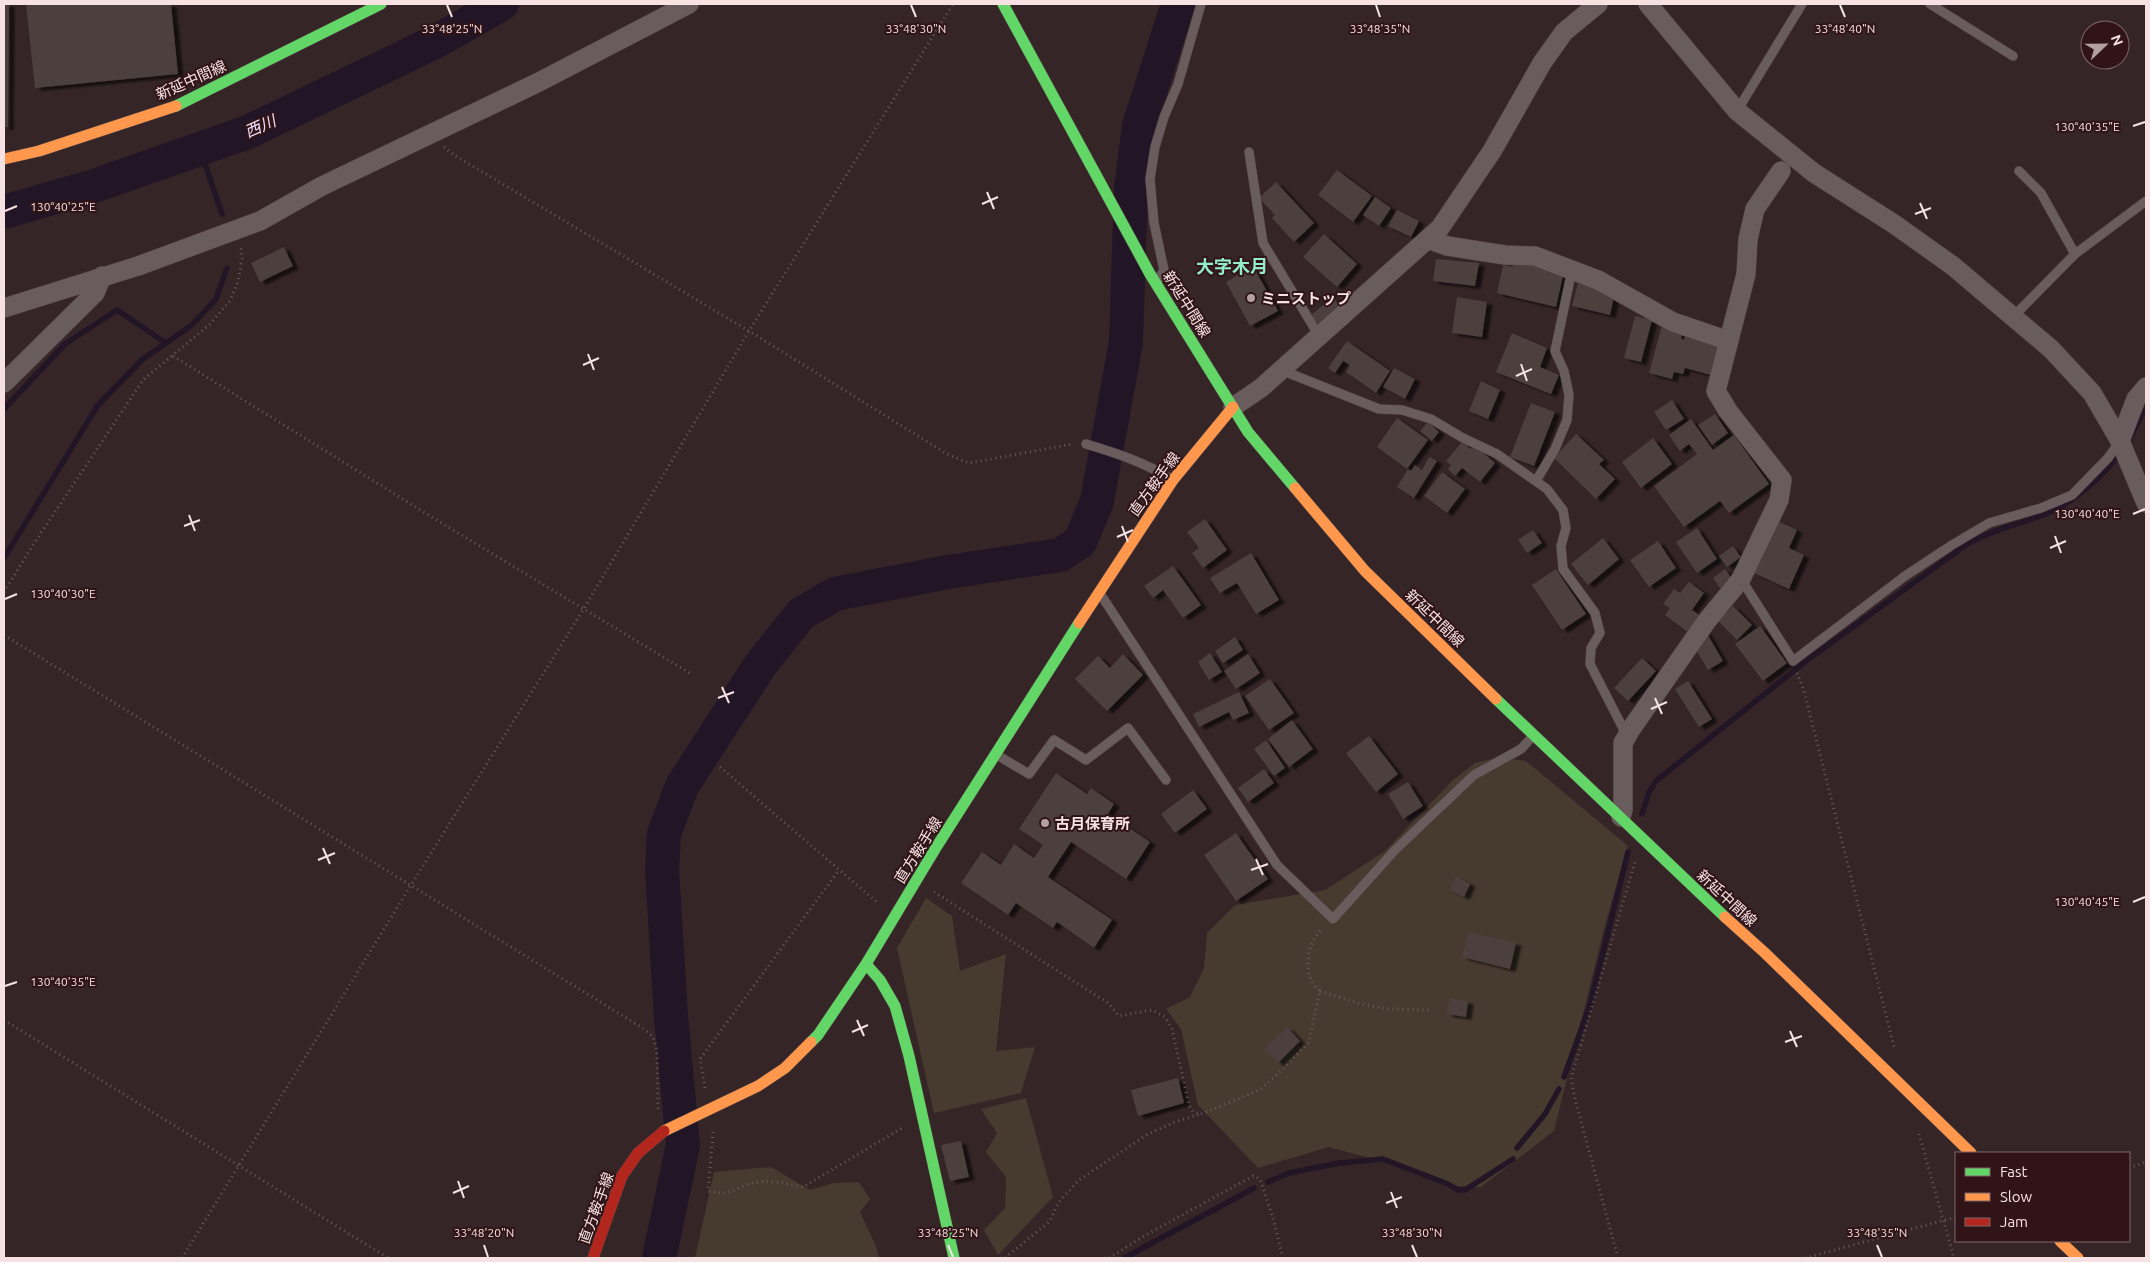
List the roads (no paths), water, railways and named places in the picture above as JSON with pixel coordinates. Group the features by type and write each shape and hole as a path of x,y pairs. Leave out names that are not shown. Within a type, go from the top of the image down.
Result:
{"main road":[{"name":"新延中間線","path":"4,159 39,151 181,104 381,4"},
{"name":"新延中間線","path":"1003,4 1153,278 1248,432 1365,571 1533,736 1780,967 1970,1152"},
{"name":"直方鞍手線","path":"593,1258 622,1176 638,1153 662,1133 752,1090 785,1068 818,1035 866,964 996,754 1173,480 1233,407"},
{"path":"866,964 880,980 895,1006 909,1056 954,1258"},
{"path":"2061,1242 2078,1258"}],"street":[{"path":"4,308 138,266 260,221 322,186 537,83 688,4"},
{"path":"1233,407 1261,388 1440,228 1492,151 1542,63 1564,32 1598,4"},
{"path":"1648,4 1737,111 1814,173 1894,224 1953,266 2051,349 2092,393 2120,441 2146,503"},
{"path":"1620,817 1623,810 1623,743 1706,622 1741,579 1779,500 1782,480 1728,411 1716,391 1746,274 1748,239 1756,209 1781,171"},
{"path":"1428,239 1448,246 1505,255 1535,256 1598,280 1673,322 1729,341"},
{"path":"4,383 95,293 102,276"},
{"path":"2120,441 2136,399 2146,387"}],"lane":[{"path":"1153,278 1164,270 1154,223 1150,179 1155,148 1164,116 1178,84 1201,4"},
{"path":"1737,111 1802,4"},
{"path":"1930,4 2013,56"},
{"path":"1248,152 1263,243 1319,336"},
{"path":"2019,171 2041,193 2076,254"},
{"path":"2014,317 2076,254 2146,200"},
{"path":"1536,481 1555,449 1567,420 1569,395 1564,371 1555,351 1572,270"},
{"path":"1281,370 1379,409 1402,410 1431,419 1463,438 1497,454 1547,489 1563,510 1566,528 1561,546 1564,569 1596,613 1600,633 1591,648 1590,664 1627,736"},
{"path":"1741,579 1793,661 1905,576 1952,545 1989,523 2041,508 2072,495 2108,458 2120,441"},
{"path":"1086,444 1124,455 1156,469 1173,480"},
{"path":"1099,593 1277,865 1333,919 1395,850 1474,775 1521,749 1533,736"},
{"path":"996,754 1030,774 1054,740 1086,760 1128,728 1166,780"}],"waterway":[{"name":"西川","path":"4,212 94,186 248,132 435,42 502,4"},
{"path":"659,1258 683,1145 671,1017 662,869 664,834 682,786 761,664 801,614 835,594 948,572 1060,555 1080,542 1097,501 1126,342 1131,188 1139,126 1178,4"},
{"path":"200,149 222,214"},
{"path":"4,558 98,405 143,359 192,325 216,299 227,268"},
{"path":"4,409 65,344 117,310 166,343"},
{"path":"2130,438 2146,406"},
{"path":"1642,814 1649,792 1656,781 1806,661 1967,544 1996,531 2043,515 2075,497 2096,480 2120,452"},
{"path":"1564,1077 1590,1005 1628,852"},
{"path":"1517,1148 1545,1114 1559,1089"},
{"path":"1268,1182 1289,1173 1340,1163 1383,1159 1448,1184 1458,1190 1465,1190 1513,1159"},
{"path":"1125,1258 1254,1188"}],"place":[{"name":"ミニストップ","path":"1251,298"},
{"name":"古月保育所","path":"1045,823"}],"district":[{"name":"大字木月","path":"1232,266"}]}
